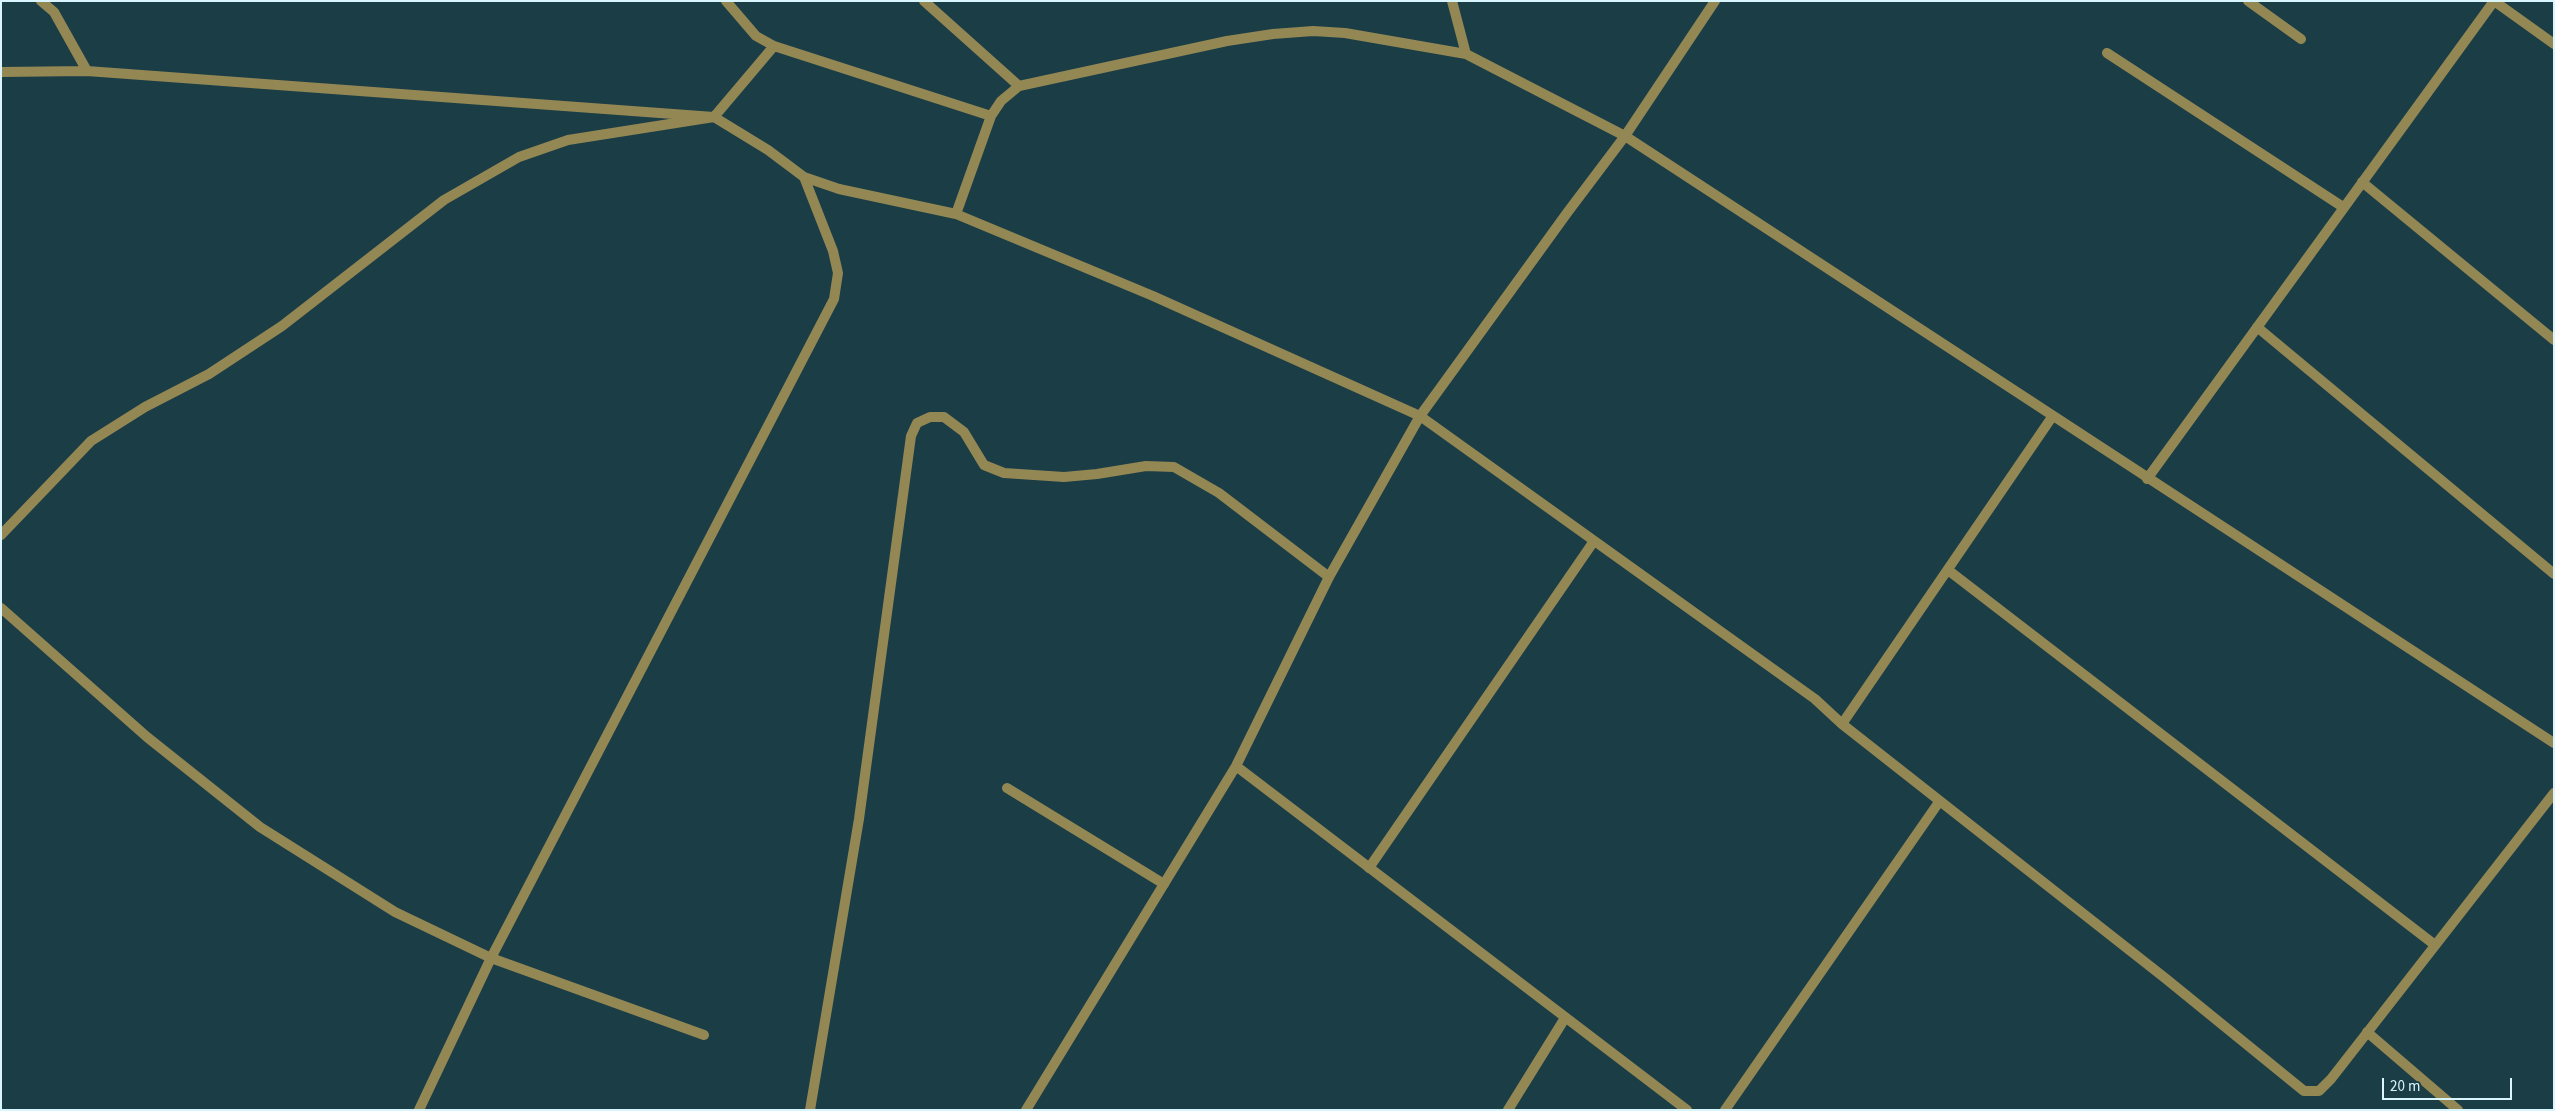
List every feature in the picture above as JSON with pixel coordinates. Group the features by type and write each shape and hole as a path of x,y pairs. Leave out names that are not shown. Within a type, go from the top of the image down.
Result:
{"street":[{"path":"41,1 54,12 87,71"},
{"path":"726,1 756,36 774,46 991,116"},
{"path":"924,1 1019,86"},
{"path":"1452,1 1466,54"},
{"path":"1026,1110 1236,766 1329,577 1420,416 1567,212 1625,136 1715,1"},
{"path":"2248,1 2300,40"},
{"path":"2147,479 2494,1 2554,44"},
{"path":"956,214 991,116 1001,101 1019,86 1227,41 1273,34 1313,31 1344,33 1466,54 1625,136 2052,417 2554,743"},
{"path":"1,535 91,441 145,407 209,374 282,326 444,200 519,156 568,140 714,117 774,46"},
{"path":"2107,53 2343,207"},
{"path":"1,72 87,71 714,117 768,150 804,177 839,190 956,214 1153,296 1420,416 1815,700 1938,802 2165,978 2304,1091 2319,1091 2554,793"},
{"path":"419,1110 491,958 834,299 838,273 833,251 804,177"},
{"path":"2362,182 2554,340"},
{"path":"2257,327 2554,574"},
{"path":"810,1110 859,819 911,436 918,423 930,417 944,417 964,432 984,465 1004,472 1073,476 1146,466 1174,467 1211,487 1329,577"},
{"path":"1842,724 2052,417"},
{"path":"1369,868 1594,542"},
{"path":"1948,570 2436,945"},
{"path":"1,608 146,737 260,827 395,912 491,958 704,1035"},
{"path":"1236,766 1687,1110"},
{"path":"1007,788 1164,884"},
{"path":"1725,1110 1938,802"},
{"path":"1508,1110 1565,1018"},
{"path":"2367,1032 2458,1110"}]}
